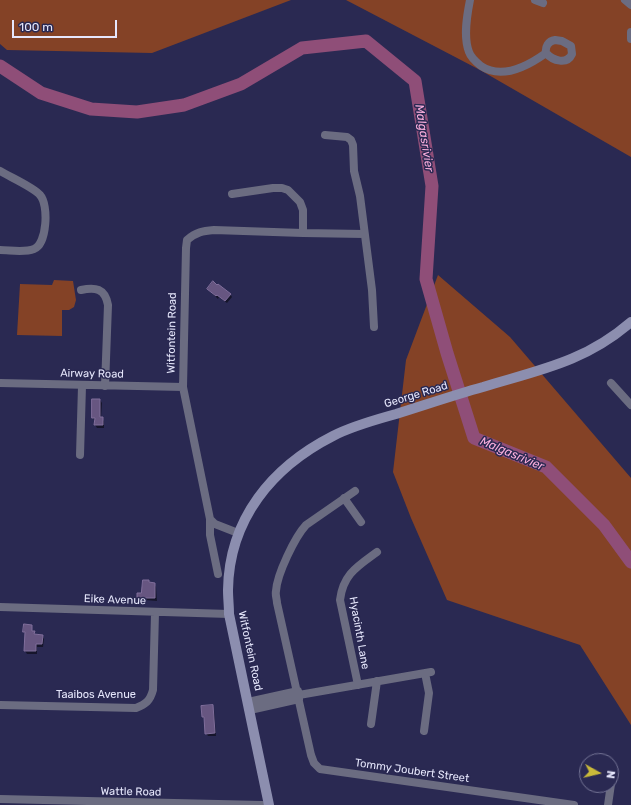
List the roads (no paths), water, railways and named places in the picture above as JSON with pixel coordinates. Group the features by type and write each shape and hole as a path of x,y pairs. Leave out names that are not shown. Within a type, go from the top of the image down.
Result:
{"main road":[{"name":"George Road","path":"238,533 253,504 267,485 285,467 306,451 334,435 363,424 483,386 550,368 570,360 606,340 631,322"},
{"name":"Witfontein Road","path":"238,533 231,561 228,590 229,614 269,805"}],"street":[{"path":"470,0 466,30 467,46 476,62 490,70 503,71 530,64 546,53"},
{"path":"624,0 631,5"},
{"path":"631,32 631,39"},
{"path":"325,135 347,137 351,140 353,145 354,171 360,196 372,290 374,327"},
{"path":"0,171 40,195 46,208 44,239 40,245 35,249 28,250 0,250"},
{"path":"232,194 282,188 288,190 300,202 303,210 303,233 364,234"},
{"name":"Witfontein Road","path":"218,574 210,535 210,519 183,387 187,240 201,231 214,230 303,233"},
{"path":"81,290 93,288 98,289 104,293 107,298 105,386"},
{"name":"Airway Road","path":"0,383 82,386 183,387"},
{"path":"610,383 631,405"},
{"path":"80,455 82,386"},
{"name":"Tommy Joubert Street","path":"355,491 306,525 300,532 287,558 278,581 276,591 277,603 314,763 320,769 574,805"},
{"path":"344,498 361,522"},
{"path":"210,519 215,524 238,533"},
{"name":"Hyacinth Lane","path":"358,685 340,600 344,584 351,572 377,552"},
{"name":"Eike Avenue","path":"0,607 229,614"},
{"name":"Taaibos Avenue","path":"0,705 136,708 145,705 150,699 153,690 155,612"},
{"path":"249,706 299,695 428,672 429,693 424,731"},
{"path":"371,724 377,681"},
{"path":"608,805 610,793"},
{"name":"Wattle Road","path":"0,799 135,804 262,805"}],"waterway":[{"name":"Malgasrivier","path":"0,66 41,93 91,109 137,112 184,105 241,84 302,48 366,41 415,81 432,186 426,279 447,353 474,438 546,467 604,525 631,562"}]}
